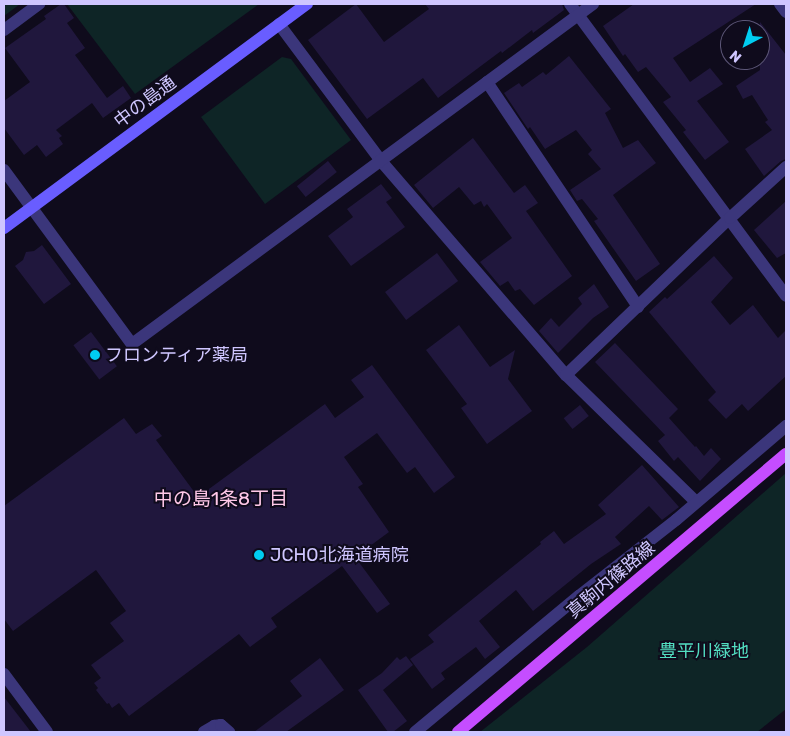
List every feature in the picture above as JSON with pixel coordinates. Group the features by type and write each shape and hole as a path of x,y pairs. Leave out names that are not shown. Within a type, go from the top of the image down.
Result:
{"main road":[{"name":"真駒内篠路線","path":"458,732 786,454"}],"street":[{"path":"4,30 39,4"},
{"name":"中の島通","path":"4,228 307,4"},
{"path":"570,4 786,296"},
{"path":"4,170 132,344 593,4"},
{"path":"780,4 786,12"},
{"path":"279,24 381,161 566,375 696,502"},
{"path":"487,82 638,307"},
{"path":"566,375 786,167"},
{"path":"415,732 786,426"},
{"path":"4,674 47,732"},
{"path":"204,732 214,726 221,725 229,732"}],"green space":[{"path":"4,4 20,4 4,16"},
{"path":"67,4 259,4 135,94"},
{"path":"282,57 291,59 351,140 265,204 201,117"},
{"name":"豊平川緑地","path":"786,473 786,709 757,732 480,732 587,647"}],"building":[{"path":"61,4 64,4 74,18 67,23 85,48 75,55 107,98 123,86 131,98 103,118 92,103 56,130 62,136 59,138 63,144 46,157 37,145 24,155 4,128 4,101 30,82 5,48 46,19 44,16"},
{"path":"356,4 384,42 429,9 425,4 562,4 564,10 533,33 532,30 502,53 501,51 438,98 423,78 367,119 308,40"},
{"path":"634,4 756,4 731,20 720,20 720,27 673,58 690,82 710,68 723,84 697,101 729,142 705,160 683,132 686,130 663,102 671,97 646,67 638,72 625,54 623,56 603,26"},
{"path":"770,35 786,55 786,159 764,176 745,149 772,130 765,122 768,120 752,95 743,99 736,86 760,70 770,70"},
{"path":"569,56 611,109 605,113 623,148 638,140 656,163 613,195 660,264 636,281 594,221 598,219 582,199 577,201 570,190 601,169 588,154 592,150 576,130 545,149 530,127 528,129 504,93 519,83 522,87 543,72 546,75"},
{"path":"473,138 514,193 525,185 538,203 526,211 572,276 534,305 520,289 515,291 508,281 500,286 480,262 512,238 487,204 484,207 481,201 474,205 459,187 433,208 414,185"},
{"path":"328,161 337,172 306,197 297,186"},
{"path":"381,184 392,198 386,202 405,227 351,266 328,236 353,217 347,209"},
{"path":"786,201 786,253 777,258 754,230"},
{"path":"42,245 71,284 44,304 15,266 23,260 26,252 34,251"},
{"path":"437,253 458,281 406,320 385,292"},
{"path":"714,256 733,278 711,302 730,325 753,305 778,338 786,330 786,376 748,411 742,404 726,419 708,400 716,392 649,312 665,297 667,299"},
{"path":"594,284 609,307 593,318 558,353 539,331 551,318 559,327 582,304 578,298"},
{"path":"459,325 490,367 515,350 508,379 532,411 487,444 461,408 467,404 426,350"},
{"path":"91,332 117,366 99,380 73,345"},
{"path":"615,343 678,409 669,418 695,447 704,456 711,448 721,459 700,481 678,457 674,461 658,441 665,435 595,362"},
{"path":"372,365 455,477 434,493 415,467 407,473 377,433 344,457 363,484 358,487 389,532 355,557 390,604 377,613 342,566 271,618 277,627 250,647 239,634 129,716 119,703 112,708 109,703 107,704 96,690 98,688 94,683 101,678 91,665 124,641 110,623 126,611 96,570 13,631 4,619 4,506 124,418 136,434 152,424 162,436 156,440 198,497 325,404 335,418 364,397 351,380"},
{"path":"580,405 589,416 572,429 564,418"},
{"path":"642,465 679,507 662,520 649,506 615,537 621,544 591,564 533,611 516,590 479,621 500,647 485,659 476,647 441,673 445,679 432,689 410,659 434,642 428,635 541,544 540,542 554,531 564,544 606,514 598,505"},
{"path":"406,656 413,665 383,690 407,721 393,732 388,732 358,690 382,673 397,657 400,660"},
{"path":"320,658 344,690 286,732 254,732 302,696 290,681"},
{"path":"4,697 31,732 4,732"}],"place":[{"name":"フロンティア薬局","path":"95,355"},
{"name":"JCHO北海道病院","path":"259,555"}],"district":[{"name":"中の島1条8丁目","path":"221,499"}]}
